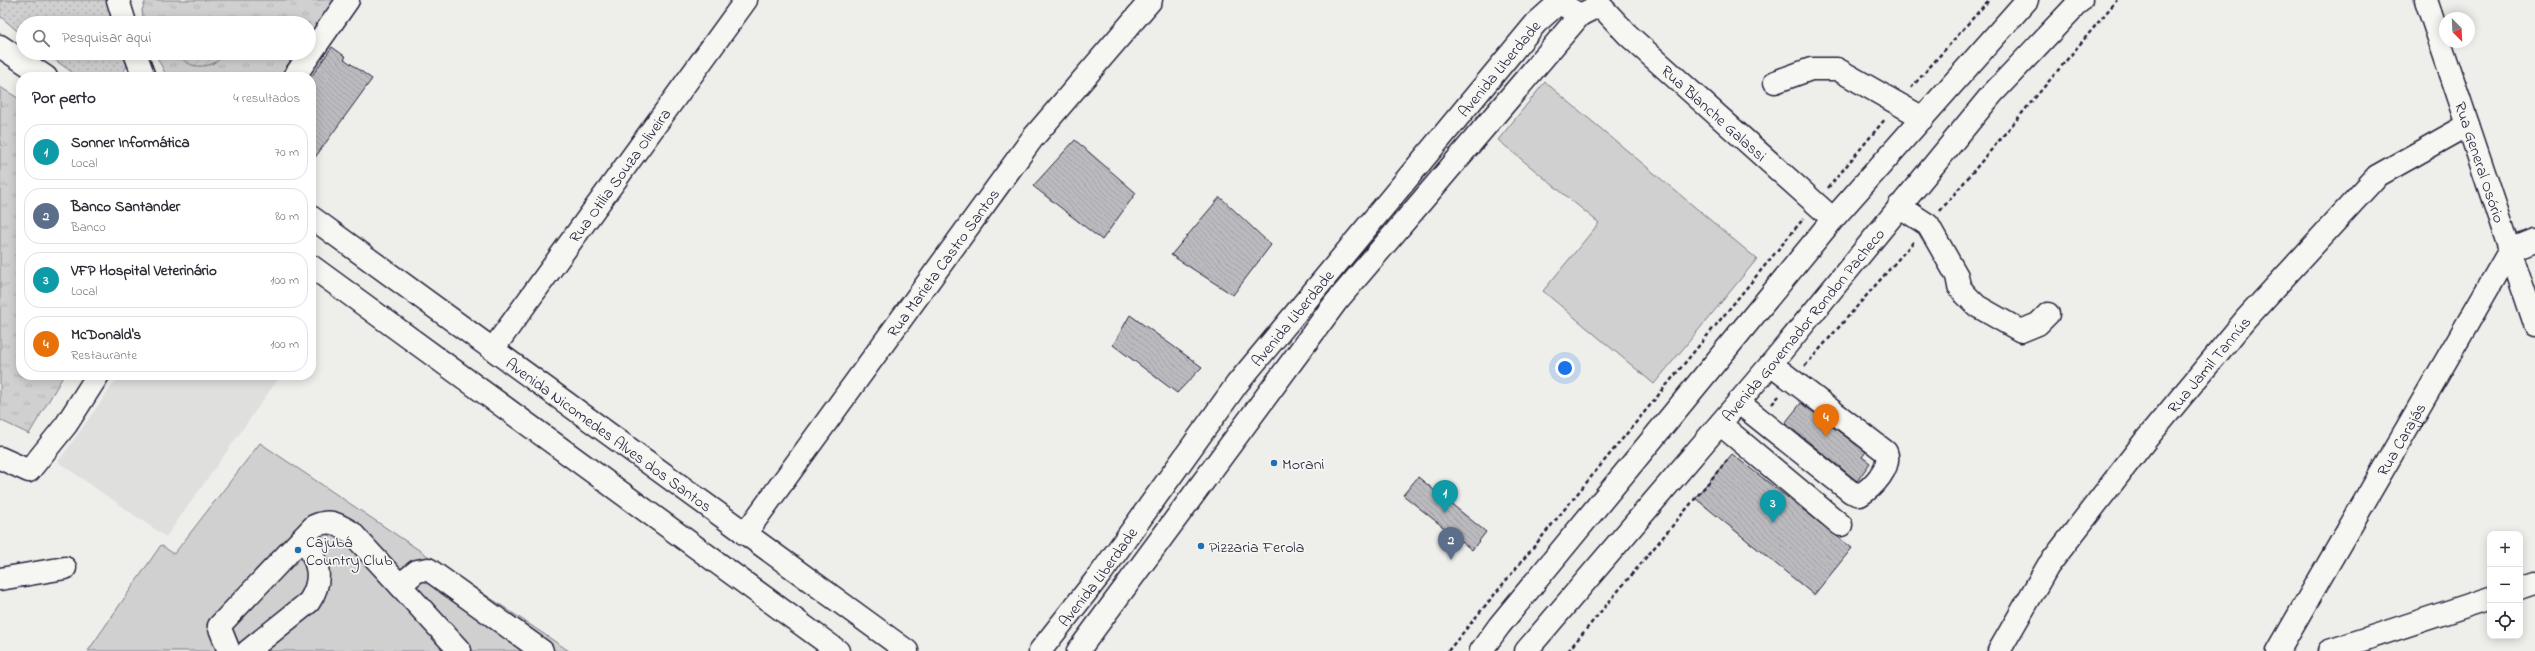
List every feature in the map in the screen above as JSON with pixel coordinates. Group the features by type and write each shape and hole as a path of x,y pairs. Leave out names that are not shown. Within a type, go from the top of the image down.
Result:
{"main road":[{"path":"316,46 348,0"},
{"name":"Rua Otilia Souza Oliveira","path":"493,349 746,0"},
{"name":"Rua Marieta Castro Santos","path":"746,534 1032,139 1151,0"},
{"path":"1481,651 1499,626 1834,219 2027,0"},
{"name":"Avenida Governador Rondon Pacheco","path":"1530,650 1771,364 1992,94 2081,0"},
{"name":"Rua General Osório","path":"2426,0 2535,324"},
{"name":"Rua Blanche Galassi","path":"1582,5 1628,35 1815,204 1834,219"},
{"name":"Avenida Liberdade","path":"1040,651 1102,572 1237,384 1536,23 1582,5"},
{"name":"Avenida Liberdade","path":"1078,651 1336,302 1582,5"},
{"path":"0,46 16,57"},
{"path":"21,60 39,72"},
{"path":"132,72 133,60"},
{"path":"137,60 142,72"},
{"path":"298,72 306,60"},
{"path":"1775,82 1811,69 1837,69 1923,118"},
{"name":"Rua Jamil Tannús","path":"1999,651 2048,566 2144,442 2246,319 2377,176 2468,124"},
{"path":"1899,206 1928,225 1957,276 1959,286 1977,306 2021,331 2038,324 2048,314"},
{"name":"Avenida Nicomedes Alves dos Santos","path":"316,221 907,651"},
{"path":"2510,250 2535,240"},
{"name":"Rua Carajás","path":"2278,651 2510,250"},
{"path":"316,270 838,651"},
{"path":"1738,402 1851,492 1860,496 1867,491 1888,465 1889,459 1886,452 1771,364"},
{"path":"0,458 29,471 66,425 95,380"},
{"path":"1720,424 1841,525"},
{"path":"1200,435 1225,452"},
{"path":"229,651 219,626 314,526 326,521 334,522 351,532 460,651"},
{"path":"248,651 309,602 316,591 319,579 317,568 314,555 304,537"},
{"path":"0,579 65,568"},
{"path":"400,585 417,572 428,569 542,651"},
{"path":"2523,587 2535,583"},
{"path":"2328,651 2487,599"}],"path":[{"path":"1448,651 1815,204 1899,103 1989,0"},
{"path":"1760,419 1928,225 2117,0"},
{"path":"1568,651 1741,443"}],"shaded area":[{"path":"116,380 277,380 166,537 58,462"}],"green space":[{"path":"0,0 106,0 112,16 16,16 16,30 0,16"},
{"path":"146,0 334,0 316,25 316,16 143,16 142,10"},
{"path":"55,60 126,60 127,66 123,72 72,72"},
{"path":"158,60 291,60 283,72 164,72"},
{"path":"184,60 218,60 202,66 195,66"},
{"path":"1545,82 1757,259 1654,384 1543,291 1599,223 1498,140"},
{"path":"0,87 16,97 16,380 61,380 29,434 0,420"},
{"name":"Cajubá Country Club","path":"260,443 569,651 88,651 161,545 174,554"}],"building":[{"path":"332,47 346,57 344,59 372,79 316,156 316,72 314,72"},
{"path":"1075,140 1136,193 1102,240 1033,186"},
{"path":"1220,197 1271,245 1233,295 1171,255"},
{"path":"1130,315 1202,367 1177,393 1113,345"},
{"path":"1801,403 1866,452 1862,457 1870,463 1857,481 1785,423"},
{"path":"1732,454 1852,548 1814,595 1695,498"},
{"path":"1418,477 1486,532 1472,550 1403,495"}],"place":[{"name":"McDonald's","path":"1826,437"},
{"name":"Morani","path":"1274,463"},
{"name":"Sonner Informática","path":"1445,513"},
{"name":"VFP Hospital Veterinário","path":"1773,523"},
{"name":"Pizzaria Ferola","path":"1201,546"},
{"name":"Cajubá Country Club","path":"298,550"},
{"name":"Banco Santander","path":"1451,560"}]}
